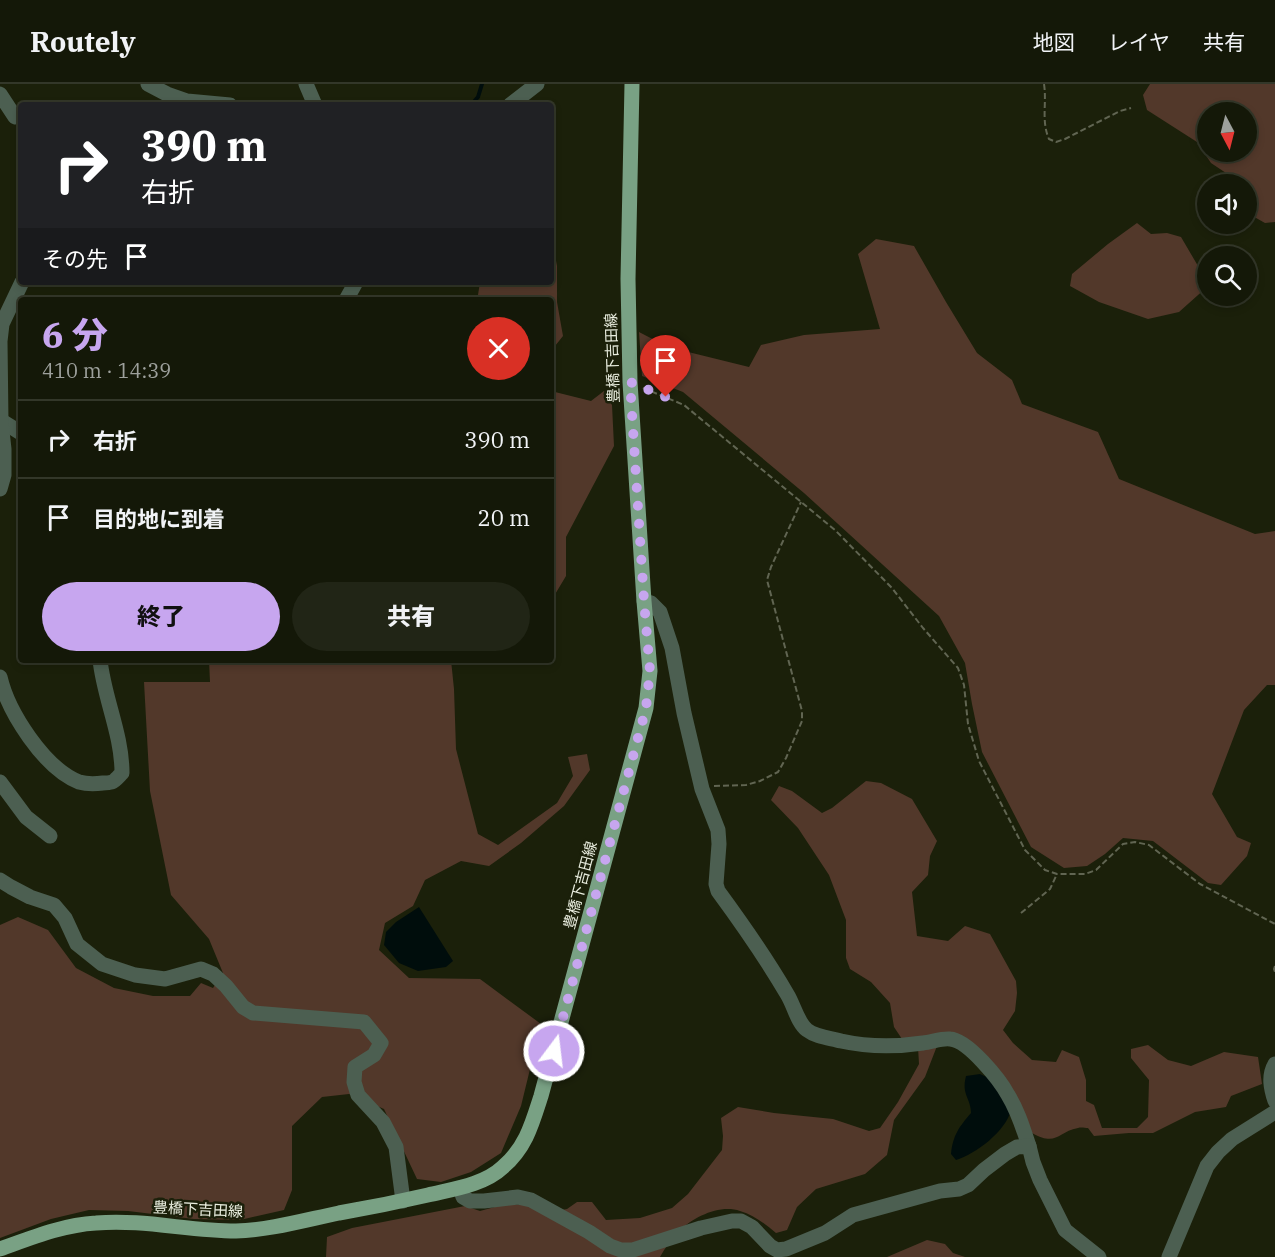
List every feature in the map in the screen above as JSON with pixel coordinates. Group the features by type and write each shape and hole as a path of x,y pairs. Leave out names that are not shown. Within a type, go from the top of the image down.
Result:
{"main road":[{"name":"豊橋下吉田線","path":"0,1250 72,1226 126,1222 238,1231 272,1227 403,1201 481,1181 502,1169 520,1149 530,1131 646,708 650,671 630,382 628,279 632,84"}],"street":[{"path":"148,84 167,94 198,102"},
{"path":"306,84 314,102"},
{"path":"514,102 537,84"},
{"path":"0,94 15,117"},
{"path":"0,489 4,475 4,448 1,421 0,341 2,324 21,285"},
{"path":"1,421 18,431"},
{"path":"644,601 651,603 660,612 672,648 702,789 718,830 716,884 718,891 747,930 789,997 799,1019 806,1029 817,1035 856,1044 876,1046 923,1044 950,1038 966,1046 982,1060 1007,1093 1020,1119 1040,1180 1065,1230 1099,1257"},
{"path":"0,677 18,720 36,746 56,767 80,782 95,784 113,782 122,773 122,760 120,741 110,709 103,663"},
{"path":"0,782 26,818 50,836"},
{"path":"0,880 30,897 54,905 65,918 77,944 102,964 135,975 165,979 201,969 213,974 243,1007 253,1013 364,1022 381,1043 374,1055 355,1067 354,1082 358,1095 383,1122 396,1147 403,1201"},
{"path":"1169,1257 1207,1166 1232,1139 1274,1113 1270,1078 1275,1064"},
{"path":"460,1188 464,1197 470,1201 518,1197 531,1200 610,1246 621,1250 633,1250 701,1228 741,1221 752,1227 777,1250 786,1249 825,1233 853,1215 940,1191 959,1190 1005,1154 1017,1148 1029,1146"}],"path":[{"path":"1044,84 1046,133 1049,139 1056,142 1120,111 1131,108"},
{"path":"630,382 684,405 835,530 892,588 958,668 964,685 968,724 980,761 1025,850 1046,870 1057,874 1085,874 1096,870 1123,844 1135,842 1149,845 1200,884 1275,924"},
{"path":"702,789 719,785 746,785 778,772 802,721 802,711 767,580 801,501"},
{"path":"1021,914 1050,889 1057,874"},
{"path":"1275,966 1275,972"}],"shaded area":[{"path":"1150,84 1275,84 1275,222 1265,223 1257,218 1257,174 1228,174 1210,162 1257,162 1257,102 1197,102 1197,142 1147,110 1143,95"},
{"path":"1137,223 1151,234 1167,233 1181,237 1197,264 1197,296 1179,312 1148,319 1099,302 1070,286 1072,274"},
{"path":"876,239 914,246 977,353 1012,380 1022,404 1098,432 1119,479 1255,534 1275,531 1275,685 1267,685 1244,710 1212,794 1237,837 1251,843 1247,856 1221,885 1208,883 1153,841 1123,838 1087,866 1064,868 1031,847 982,752 965,663 939,616 804,493 683,392 642,376 639,332 668,347 749,367 761,345 804,335 880,329 858,254"},
{"path":"554,250 557,266 557,302 563,336 554,347 554,297 478,297 480,285 554,285"},
{"path":"554,387 555,392 591,401 604,391 612,405 614,446 566,537 566,576 554,596"},
{"path":"209,663 451,663 456,749 478,834 498,845 557,803 573,776 568,757 587,754 590,770 564,806 521,843 489,866 461,861 425,880 413,906 385,923 379,950 409,978 480,979 541,1024 521,1106 501,1153 471,1172 441,1182 417,1179 384,1109 349,1094 322,1097 292,1126 292,1190 284,1210 240,1220 194,1219 128,1211 89,1210 51,1219 0,1238 0,925 18,917 48,930 76,968 114,988 153,996 190,996 201,983 213,988 223,973 209,939 171,895 150,791 144,682 210,682"},
{"path":"866,781 881,783 912,799 937,841 930,856 928,875 912,892 917,936 948,941 965,926 990,934 1016,981 1015,1011 1003,1030 1013,1043 1032,1060 1056,1062 1062,1050 1079,1057 1086,1080 1086,1101 1094,1105 1102,1128 1137,1128 1148,1117 1149,1080 1131,1058 1131,1049 1148,1045 1168,1060 1191,1066 1224,1052 1258,1057 1262,1084 1231,1096 1226,1107 1195,1112 1153,1133 1094,1136 1088,1128 1080,1128 1047,1139 1032,1133 958,1038 937,1046 925,1077 894,1120 887,1155 865,1174 816,1189 797,1207 787,1230 776,1233 750,1215 724,1209 700,1216 686,1225 671,1240 660,1257 326,1257 327,1237 352,1228 465,1206 480,1211 502,1205 525,1204 546,1213 567,1209 577,1202 592,1202 606,1220 640,1218 672,1208 688,1194 722,1150 721,1118 738,1107 833,1119 869,1131 880,1128 898,1102 919,1064 918,1047 902,1039 894,1027 890,1003 871,982 850,969 846,958 846,920 829,875 798,828 771,800 779,786 792,791 822,813 832,808"},
{"path":"419,907 453,961 446,967 418,971 399,963 384,945 386,932 396,922"},
{"path":"980,1074 991,1079 1011,1110 1003,1126 989,1141 972,1153 956,1160 951,1154 953,1142 960,1127 971,1113 965,1092 966,1076"},
{"path":"927,1240 945,1244 953,1253 965,1257 887,1257"}],"waterway":[{"path":"474,102 478,97 482,84"}],"route":[{"path":"554,1051 646,708 650,671 630,382 666,397"}]}
